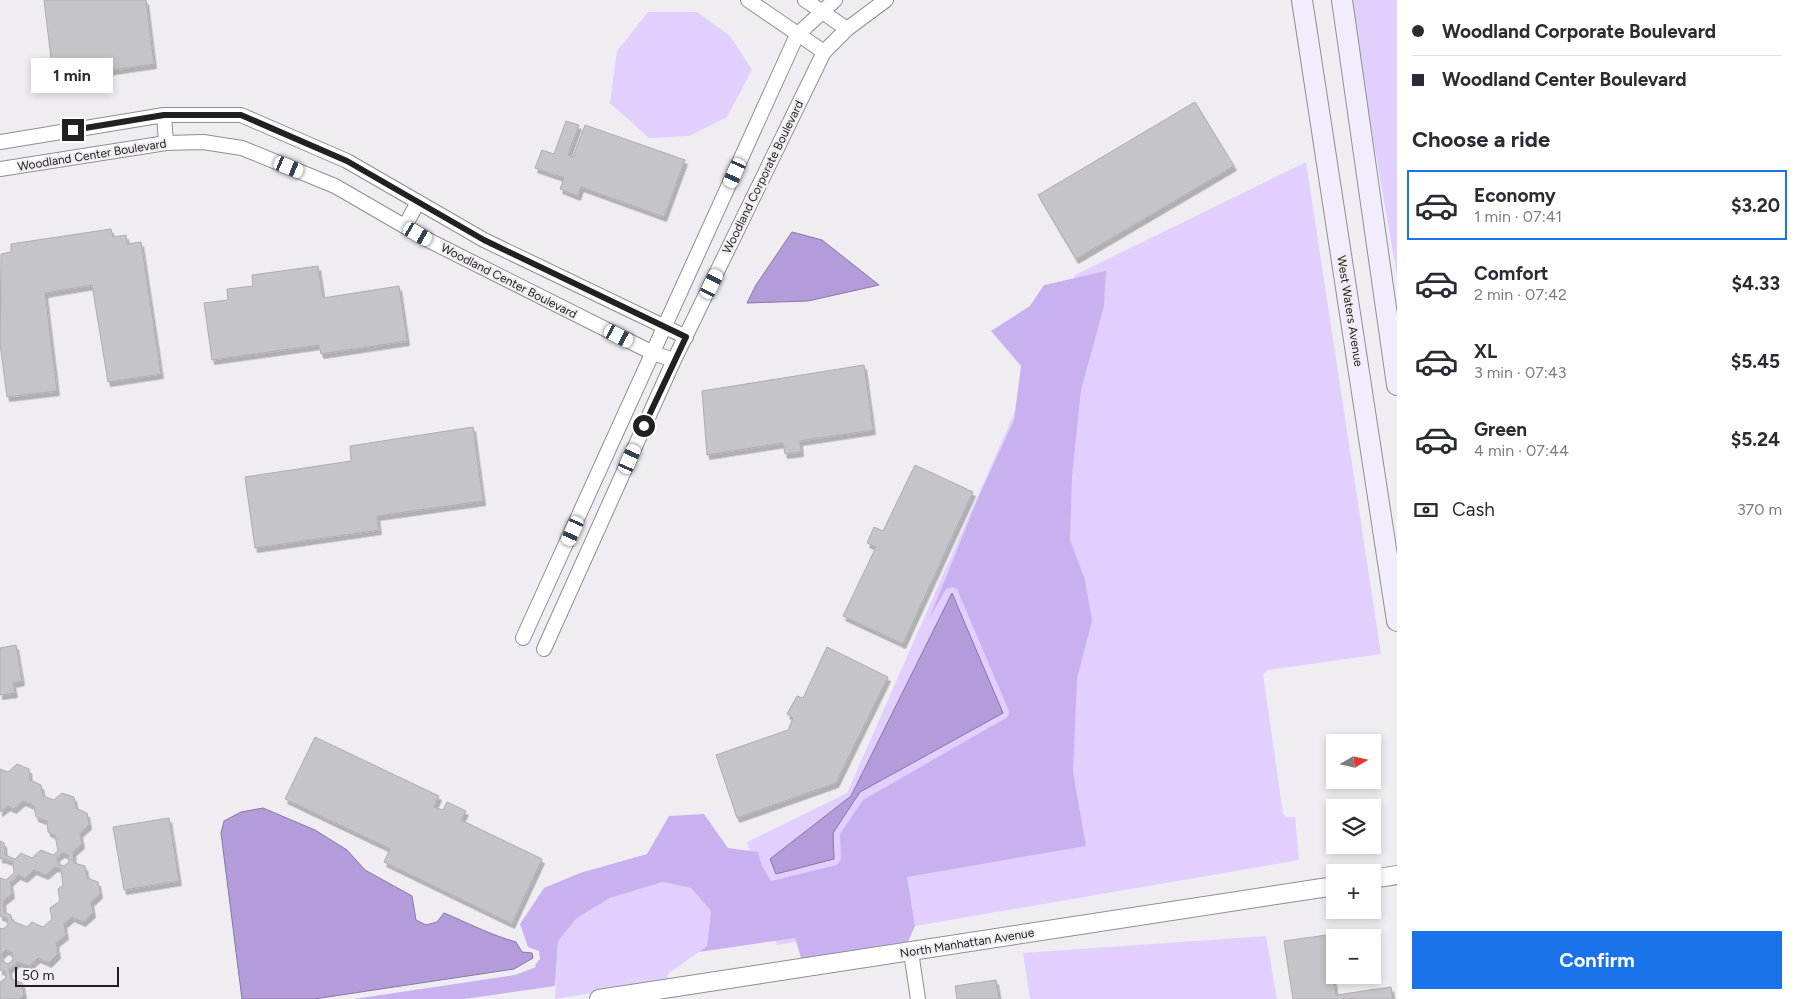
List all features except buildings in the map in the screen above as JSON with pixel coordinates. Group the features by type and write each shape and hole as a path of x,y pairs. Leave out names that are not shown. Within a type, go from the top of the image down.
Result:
{"main road":[{"name":"West Waters Avenue","path":"1302,0 1397,621"},
{"path":"1342,0 1397,385"}],"street":[{"path":"748,0 824,52"},
{"path":"805,0 848,29"},
{"name":"Woodland Corporate Boulevard","path":"523,638 797,35 835,0"},
{"name":"Woodland Corporate Boulevard","path":"544,649 674,360 824,52 848,29 886,0"},
{"path":"164,115 166,143"},
{"name":"Woodland Center Boulevard","path":"0,142 164,115 241,115 347,161 484,240 686,337"},
{"name":"Woodland Center Boulevard","path":"0,169 166,143 203,142 242,148 335,186 405,226 653,353 674,360"},
{"path":"405,226 418,202"},
{"path":"1381,878 1397,875"},
{"name":"North Manhattan Avenue","path":"599,999 1326,887"},
{"path":"911,952 918,999"}],"shaded area":[{"path":"1349,0 1397,0 1397,275"},
{"path":"648,12 697,12 730,36 752,70 727,117 689,136 649,138 610,103 617,51"},
{"path":"1306,162 1381,654 1268,670 1263,674 1283,813 1286,817 1295,817 1299,860 915,926 914,921 777,945 747,842 847,793 1075,275"},
{"path":"792,232 822,240 879,285 808,301 747,303 756,285"},
{"path":"1106,271 1104,306 1081,390 1072,476 1070,540 1085,580 1092,621 1077,678 1073,772 1086,846 907,877 915,926 906,946 802,961 795,938 699,952 707,946 711,911 691,888 663,882 610,898 577,918 558,941 555,986 464,999 354,999 515,975 536,967 535,965 540,959 539,951 528,947 520,924 544,888 580,873 647,854 669,816 704,814 728,848 758,852 762,866 771,881 837,865 841,859 840,834 863,800 1006,718 1009,715 1009,711 957,589 952,587 946,589 929,619 978,498 1014,420 1021,366 991,331 1030,306 1044,285"},
{"path":"952,593 1003,713 860,792 833,833 834,859 776,874 770,859 851,796"},
{"path":"263,808 315,830 347,850 365,870 412,896 416,920 426,925 437,922 444,913 516,942 522,952 532,953 533,958 514,969 314,999 242,999 221,833 224,821 241,812"},
{"path":"663,882 691,888 711,911 707,946 669,973 666,981 555,999 558,941 577,918 610,898"},
{"path":"1266,936 1277,999 1030,999 1023,953"}],"route":[{"path":"73,130 164,115 241,115 347,161 484,240 686,337 644,426"}]}
